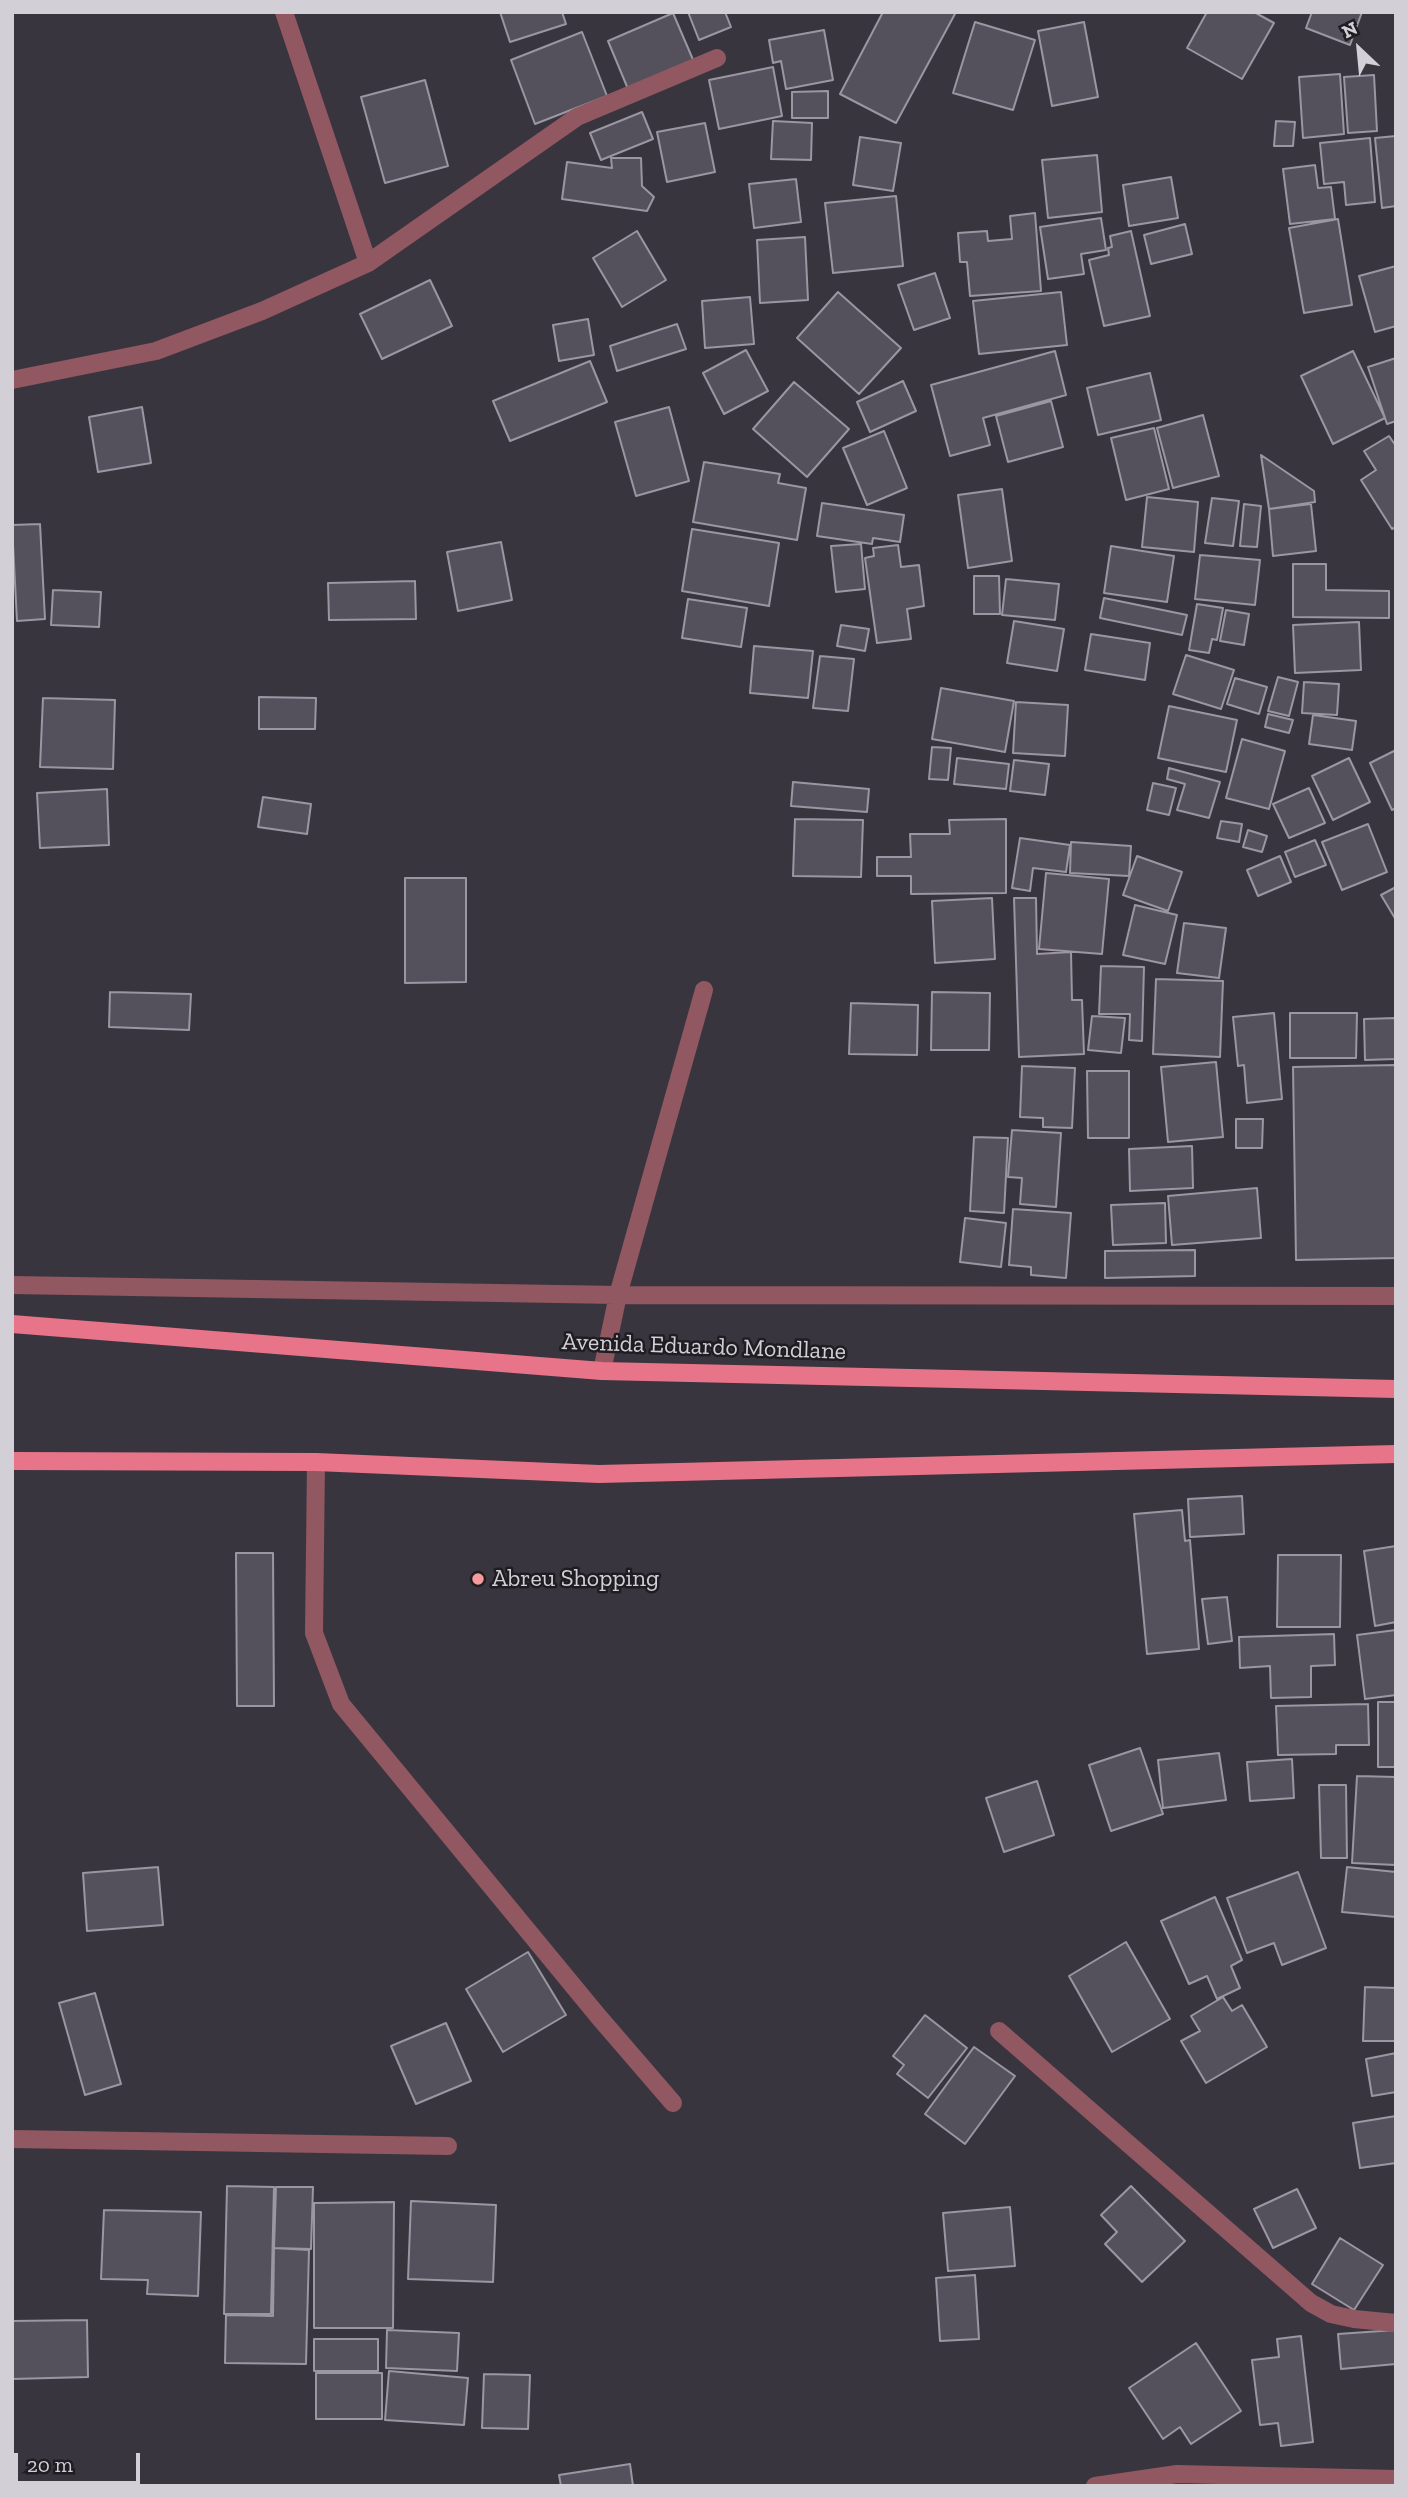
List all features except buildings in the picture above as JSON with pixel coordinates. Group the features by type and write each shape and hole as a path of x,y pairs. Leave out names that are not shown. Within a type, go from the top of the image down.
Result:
{"main road":[{"name":"Avenida Eduardo Mondlane","path":"12,1324 602,1371 1396,1389"},
{"path":"12,1461 316,1462 599,1474 1396,1454"}],"street":[{"path":"284,12 368,263"},
{"path":"12,380 156,351 262,311 368,263 577,117 717,58"},
{"path":"602,1371 618,1295 704,990"},
{"path":"12,1285 618,1295 1396,1296"},
{"path":"316,1462 314,1633 341,1704 673,2103"},
{"path":"999,2031 1311,2303 1331,2314 1396,2323"},
{"path":"12,2139 448,2146"},
{"path":"1095,2486 1177,2473 1235,2480 1396,2479"}],"place":[{"name":"Abreu Shopping","path":"478,1579"}]}
